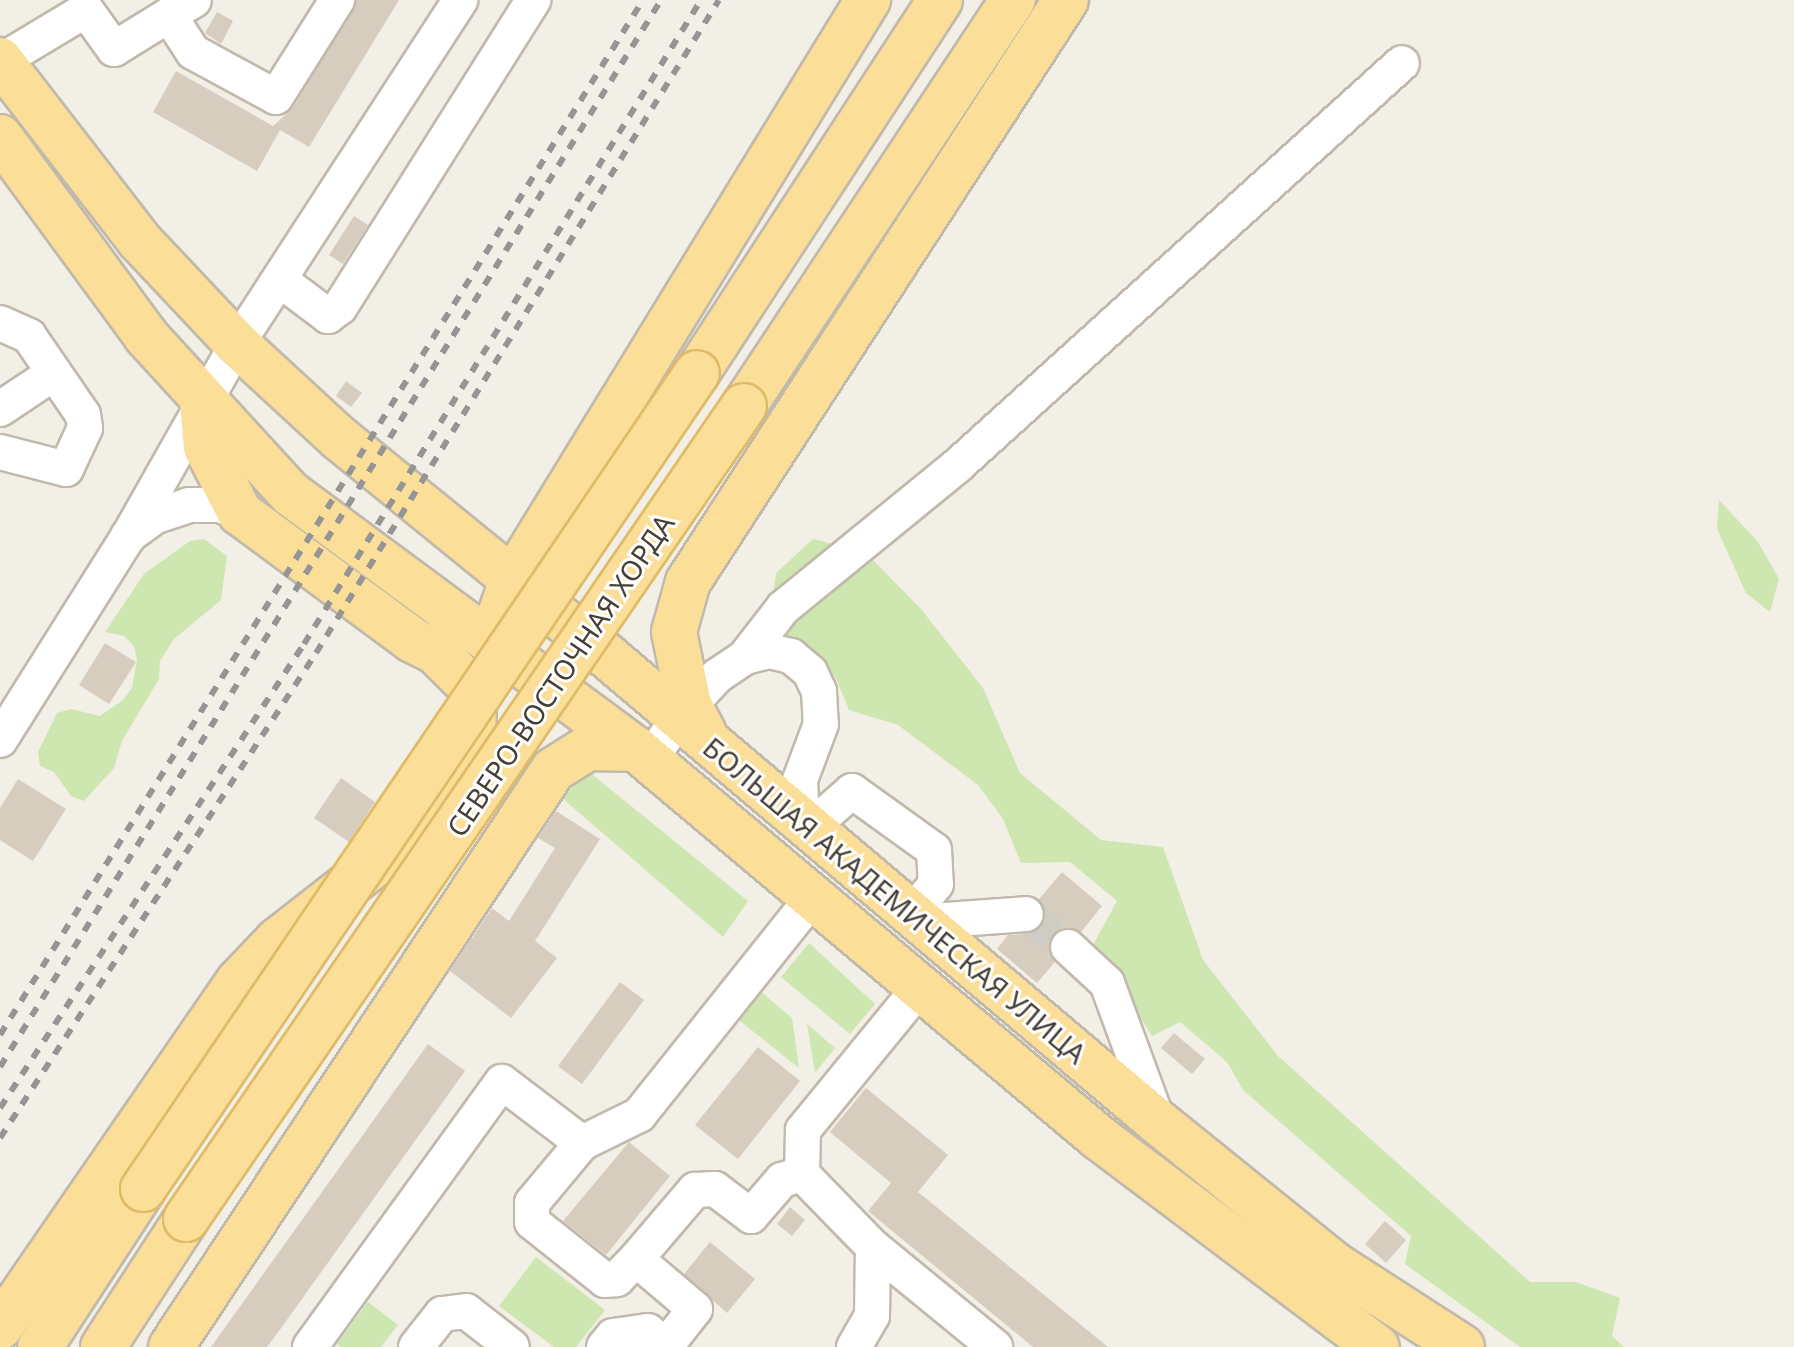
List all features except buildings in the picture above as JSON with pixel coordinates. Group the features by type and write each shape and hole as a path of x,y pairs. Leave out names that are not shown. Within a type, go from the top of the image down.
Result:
{"main road":[{"path":"496,650 495,629 512,580 868,0"},
{"name":"СЕВЕРО-ВОСТОЧНАЯ ХОРДА","path":"40,1347 143,1189 697,373 940,0"},
{"name":"СЕВЕРО-ВОСТОЧНАЯ ХОРДА","path":"103,1347 186,1219 744,406 1013,0"},
{"path":"691,720 674,632 688,582 1066,0"},
{"name":"БОЛЬШАЯ АКАДЕМИЧЕСКАЯ УЛИЦА","path":"0,61 130,229 237,344 339,438 512,580 691,720 914,919 1159,1123 1335,1265 1462,1347"},
{"name":"БОЛЬШАЯ АКАДЕМИЧЕСКАЯ УЛИЦА","path":"0,137 130,317 202,402 291,494 496,650 643,755 1098,1137 1377,1347"},
{"path":"0,1327 238,982 278,940 415,833 442,804 464,770 475,717 468,684 436,652 411,639 240,513 206,447 202,402"},
{"path":"171,1347 553,770 588,748 643,755"}],"street":[{"path":"0,61 86,10 114,49 181,8 193,52 276,97 337,0"},
{"path":"0,740 128,537 237,344 460,0"},
{"path":"280,280 328,316 340,307 533,0"},
{"path":"643,755 691,720 717,676 745,657 783,608 957,466 1402,63"},
{"path":"0,323 29,336 83,415 85,428 66,469 0,452"},
{"path":"0,409 54,373"},
{"path":"128,537 156,516 189,505 220,505 240,513"},
{"path":"745,657 769,651 791,656 810,672 819,691 821,724 800,780 806,825 852,791 934,850 936,884 914,919"},
{"path":"436,652 573,705"},
{"path":"802,1174 782,1180 751,1216 715,1189 695,1190 617,1279 605,1280 532,1222 532,1203 582,1143 639,1115 814,896"},
{"path":"914,919 1026,914"},
{"path":"1068,947 1107,983 1159,1123"},
{"path":"920,987 803,1130 802,1174 873,1247 995,1347"},
{"path":"310,1347 502,1082 582,1143"},
{"path":"861,1344 872,1316 873,1247"},
{"path":"604,1347 613,1336 648,1331 667,1346 695,1309 636,1259"},
{"path":"416,1347 442,1314 466,1311 512,1347"}],"green space":[{"path":"1719,500 1758,542 1779,579 1770,612 1746,593 1717,529"},
{"path":"204,539 227,556 221,600 174,639 160,661 159,679 122,741 114,768 84,801 71,796 54,772 40,766 38,752 57,713 71,709 100,716 123,700 132,688 137,660 134,646 124,636 105,632 144,574 190,541"},
{"path":"813,539 865,552 921,609 983,688 1020,773 1101,840 1163,847 1203,960 1278,1056 1530,1282 1576,1282 1620,1298 1612,1336 1624,1347 1520,1347 1405,1264 1411,1236 1243,1090 1227,1062 1180,1022 1152,1036 1093,945 1117,901 1070,862 1021,863 1003,819 978,785 898,725 849,710 836,678 813,655 768,633 776,573"},
{"path":"588,771 748,901 723,937 562,798"},
{"path":"809,943 875,1004 850,1034 781,977"},
{"path":"752,984 792,1018 799,1068 730,1013"},
{"path":"807,1024 835,1048 815,1073"},
{"path":"536,1257 605,1310 576,1347 554,1347 499,1306"},
{"path":"368,1302 398,1325 381,1347 340,1347 337,1344"}],"tunnel":[{"path":"1026,914 1068,947"}],"railway":[{"path":"0,1035 643,0"},
{"path":"0,1067 661,0"},
{"path":"0,1108 304,644 701,0"},
{"path":"0,1138 316,653 719,0"}]}
